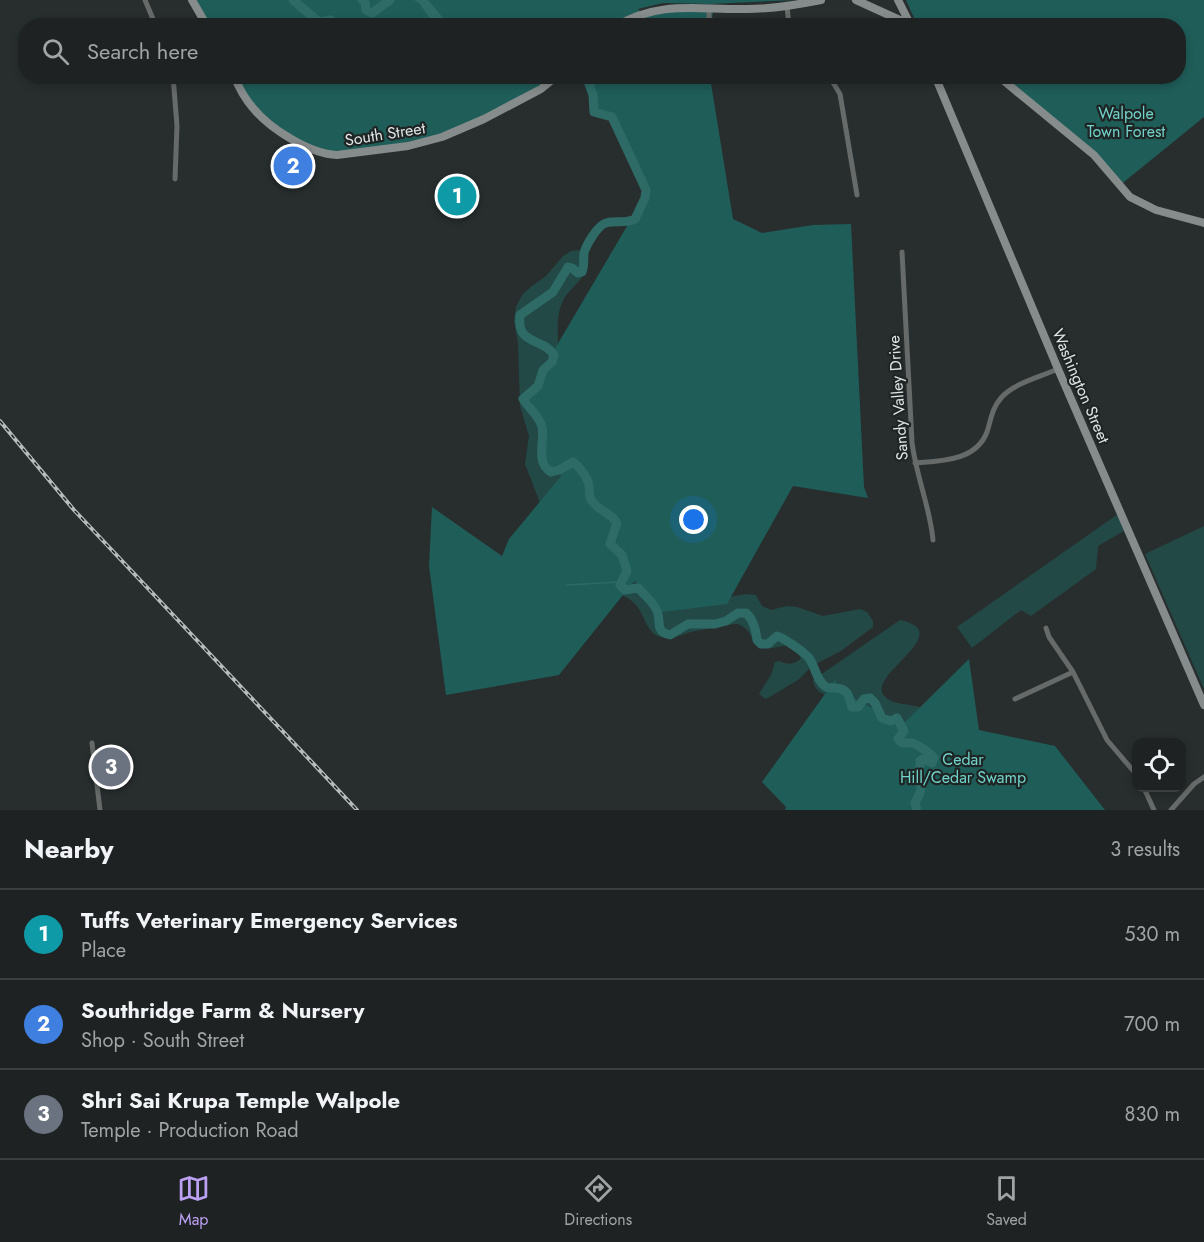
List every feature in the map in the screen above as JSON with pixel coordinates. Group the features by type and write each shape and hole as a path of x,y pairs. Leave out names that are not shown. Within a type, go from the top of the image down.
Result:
{"street":[{"path":"145,0 153,18"},
{"path":"192,0 202,18"},
{"path":"628,18 654,8 680,6 747,9 787,6 821,0"},
{"path":"856,0 896,18"},
{"path":"898,0 907,18"},
{"path":"787,6 788,18"},
{"path":"709,8 709,18"},
{"path":"173,84 177,126 175,179"},
{"name":"South Street","path":"239,84 252,107 265,120 311,149 328,155 337,155 408,146 442,138 469,127 545,84"},
{"path":"834,84 840,94 857,195"},
{"name":"Washington Street","path":"938,84 1058,369 1204,705"},
{"path":"1008,84 1094,155 1130,197 1155,210 1204,223"},
{"name":"Sandy Valley Drive","path":"902,252 915,464 933,540"},
{"path":"915,464 951,459 971,452 980,445 987,432 995,406 1006,393 1058,369"},
{"path":"1046,628 1049,637 1073,672 1107,740 1132,768"},
{"path":"1015,699 1073,672"},
{"path":"92,743 100,810"},
{"path":"1171,810 1194,783 1204,777"},
{"path":"1146,792 1154,810"}],"shaded area":[{"path":"414,0 428,0 443,18 430,18"},
{"path":"579,250 585,255 585,271 561,306 558,345 706,601 746,594 756,595 762,606 771,610 787,606 797,607 823,616 860,609 867,612 873,621 873,627 841,651 812,666 798,680 766,699 759,694 771,675 775,662 788,664 797,662 801,658 795,651 786,646 762,647 746,629 737,624 671,638 652,632 636,605 618,594 540,503 525,464 529,436 520,406 518,343 514,321 516,307 522,295 546,276 563,256 571,251"},
{"path":"1118,514 1129,528 1098,546 1096,569 1031,616 1021,610 972,648 957,627"},
{"path":"1204,526 1204,689 1145,554"},
{"path":"900,620 915,626 920,634 908,654 888,675 882,685 883,694 890,701 922,708 941,748 822,693 816,689 813,680"}],"green space":[{"path":"192,0 796,0 711,4 663,3 638,9 641,12 713,12 712,18 203,18"},
{"name":"Walpole Town Forest","path":"906,0 1204,0 1204,117 1119,186 1105,166 1006,84 1186,84 1186,18 914,18"},
{"path":"239,84 545,84 484,119 408,146 320,153 265,120"},
{"path":"589,84 711,84 733,219 762,233 813,225 851,224 864,487 868,498 793,486 727,604 654,613 635,580 559,675 446,695 429,566 432,507 502,556 509,539 562,475 545,468 541,445 542,429 534,412 523,399 538,386 543,370 554,359 553,352 630,221 640,210 644,199 644,184 612,118 594,112 593,95"},
{"name":"Cedar Hill/Cedar Swamp","path":"969,659 979,730 1055,746 1105,810 785,810 786,807 762,782 835,680 838,690 891,718 901,726"}],"waterway":[{"path":"293,0 314,18"},
{"path":"362,0 365,2 366,10 372,13 390,0"},
{"path":"589,84 593,95 594,112 612,117 646,190 645,198 635,219 606,223 596,231 585,249 582,272 578,273 568,267 553,292 520,315 520,325 526,337 549,349 554,355 552,362 543,370 538,386 523,399 539,419 542,427 543,463 551,472 573,462 583,472 592,501 617,523 610,544 622,555 627,571 620,585 625,590 638,588 649,599 657,611 662,631 670,635 688,624 715,624 726,621 738,613 746,613 751,618 757,640 761,644 768,644 777,636 784,639 809,658 823,685 827,688 840,688 846,692 852,707 858,707 864,699 870,698 882,718 891,721 897,718 904,731 898,739 903,743 917,745 934,758 932,763 923,759 920,761 921,790 915,803 917,810"},
{"path":"567,585 620,582"}],"railway":[{"path":"0,421 74,510 357,810"}],"place":[{"name":"Southridge Farm & Nursery","path":"293,166"},
{"name":"Tuffs Veterinary Emergency Services","path":"457,196"},
{"name":"Shri Sai Krupa Temple Walpole","path":"111,767"}]}
